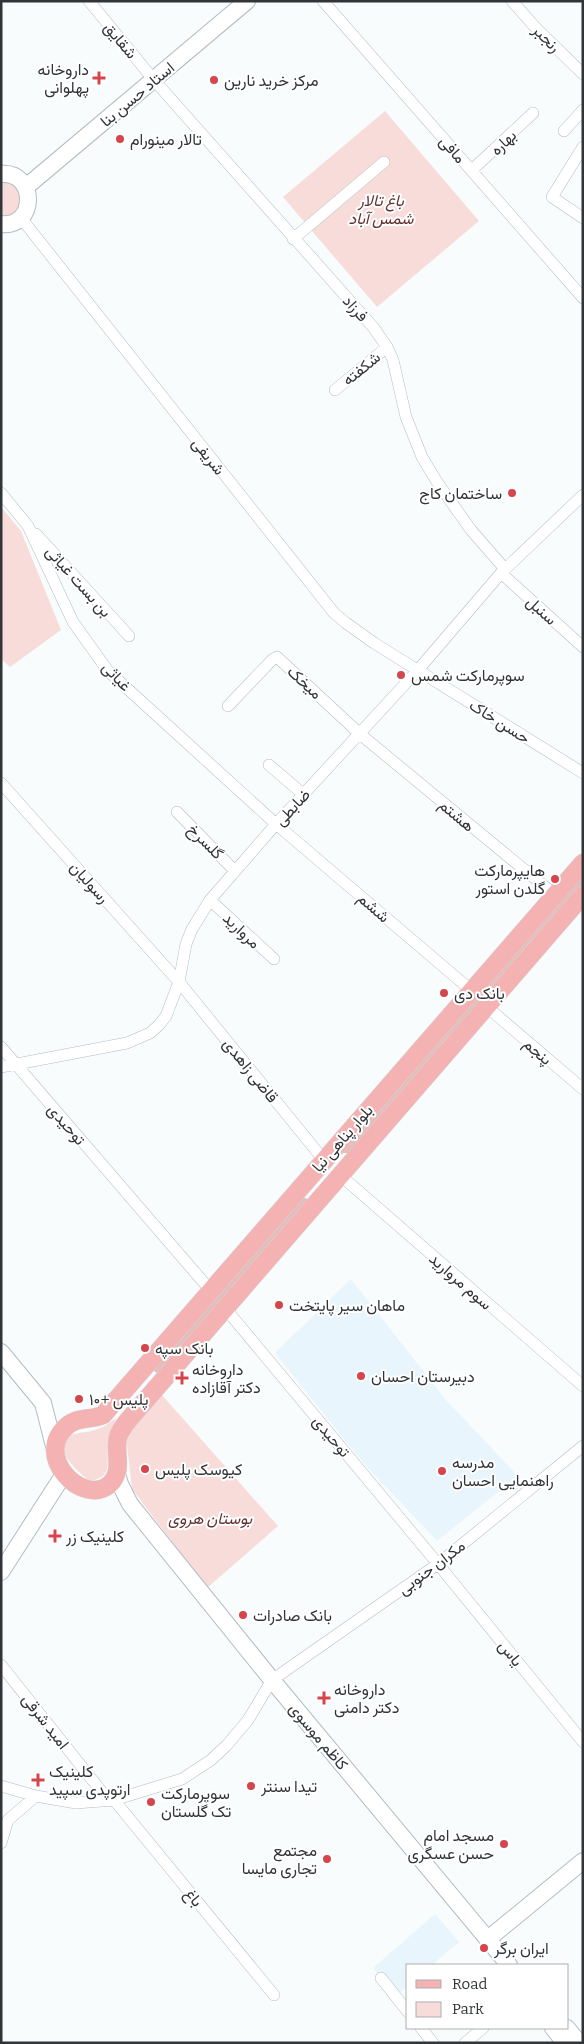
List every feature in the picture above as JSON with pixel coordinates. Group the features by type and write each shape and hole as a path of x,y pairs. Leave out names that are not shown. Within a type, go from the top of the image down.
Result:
{"main road":[{"name":"استاد حسن بنا","path":"26,187 247,1"},
{"path":"1,174 14,176 26,187 29,204 21,218 14,223 1,224"},
{"name":"بلوار پناهی نیا","path":"54,1446 59,1434 68,1424 103,1415 583,863"},
{"name":"بلوار پناهی نیا","path":"117,1474 118,1437 138,1409 583,894"},
{"path":"324,1159 340,1175"},
{"path":"1,1352 43,1403 57,1462 64,1474 74,1484 130,1504"},
{"path":"1,1572 64,1474"},
{"path":"89,1490 100,1489 110,1485 117,1474"},
{"name":"کاظم موسوی","path":"117,1474 130,1504 272,1680 508,1964"},
{"path":"488,1939 583,1861"},
{"path":"558,2032 565,2043"},
{"path":"558,2032 579,2043"}],"street":[{"name":"شقایق","path":"89,1 154,80"},
{"name":"مافی","path":"323,1 583,298"},
{"name":"رنجبر","path":"512,1 535,27 583,74"},
{"name":"فرزاد","path":"154,80 373,327 387,347 393,360 406,417 422,457 437,482 503,571"},
{"path":"564,132 583,110"},
{"name":"بهاره","path":"472,170 533,114"},
{"path":"583,146 552,197 583,218"},
{"path":"293,239 384,162"},
{"name":"شریفی","path":"21,218 324,601 346,623 418,670"},
{"name":"شکفته","path":"335,390 387,347"},
{"name":"غیاثی","path":"1,493 28,526 73,622 108,671 276,824"},
{"name":"ضابطی","path":"1,1066 127,1043 150,1033 166,1016 179,982 186,944 200,914 210,900 276,824 418,670 503,571 581,499"},
{"name":"بن بست غیاثی","path":"28,526 129,636"},
{"name":"سنبل","path":"503,571 583,647"},
{"name":"میخک","path":"228,706 277,657 360,734"},
{"name":"حسن خاک","path":"418,670 581,769"},
{"name":"هشتم","path":"360,734 555,895"},
{"path":"270,765 304,794"},
{"name":"رسولیان","path":"1,783 179,982"},
{"name":"گلسرخ","path":"177,812 235,870"},
{"name":"ششم","path":"276,824 472,991"},
{"name":"مروارید","path":"210,900 274,960"},
{"name":"قاضی زاهدی","path":"179,982 324,1159"},
{"name":"پنجم","path":"494,1013 583,1090"},
{"name":"توحیدی","path":"1,1047 211,1291"},
{"name":"سوم مروارید","path":"340,1175 583,1386"},
{"name":"توحیدی","path":"225,1308 438,1564"},
{"name":"مکران جنوبی","path":"272,1680 438,1564 583,1446"},
{"name":"یاس","path":"438,1564 583,1742"},
{"name":"امید شرقی","path":"1,1664 111,1800"},
{"path":"1,1786 36,1796 76,1803 111,1800 182,1779 211,1760 238,1732 257,1706 272,1680"},
{"path":"1,1843 5,1817 36,1796"},
{"name":"باغ","path":"111,1800 274,1995"},
{"path":"381,1978 406,2009"},
{"path":"422,2029 433,2043"},
{"path":"466,2043 482,2029"}],"shaded area":[{"path":"583,874 583,885 349,1153 343,1153 343,1150"},
{"path":"301,1197 308,1199 158,1373 155,1372 154,1370"},
{"path":"351,1279 446,1400 518,1476 437,1541 366,1466 275,1353"},
{"path":"435,1914 459,1942 433,1964 406,1964 406,1988 397,1995 373,1968"}],"green space":[{"name":"باغ تالار شمس آباد","path":"385,111 479,221 377,307 283,197"},
{"path":"1,180 13,182 23,198 14,216 1,219"},
{"path":"1,507 21,531 61,630 10,667 1,659"},
{"name":"بوستان هروی","path":"162,1395 278,1526 207,1588 132,1489 126,1436"},
{"path":"116,1418 108,1445 106,1472 98,1479 90,1481 66,1457 63,1449 65,1441 70,1435 101,1428"}],"place":[{"name":"داروخانه پهلوانی","path":"99,78"},
{"name":"مرکز خرید نارین","path":"214,80"},
{"name":"تالار مینورام","path":"120,139"},
{"name":"ساختمان کاج","path":"512,493"},
{"name":"سوپرمارکت شمس","path":"401,675"},
{"name":"هایپرمارکت گلدن استور","path":"555,879"},
{"name":"بانک دی","path":"444,993"},
{"name":"ماهان سیر پایتخت","path":"279,1305"},
{"name":"بانک سپه","path":"145,1348"},
{"name":"دبیرستان احسان","path":"361,1376"},
{"name":"داروخانه دکتر آقازاده","path":"182,1378"},
{"name":"پلیس +۱۰","path":"79,1399"},
{"name":"کیوسک پلیس","path":"145,1469"},
{"name":"مدرسه راهنمایی احسان","path":"442,1471"},
{"name":"کلینیک زر","path":"55,1536"},
{"name":"بانک صادرات","path":"243,1615"},
{"name":"داروخانه دکتر دامنی","path":"324,1698"},
{"name":"کلینیک ارتوپدی سپید","path":"38,1780"},
{"name":"تیدا سنتر","path":"251,1786"},
{"name":"سوپرمارکت تک گلستان","path":"151,1802"},
{"name":"مسجد امام حسن عسگری","path":"504,1844"},
{"name":"مجتمع تجاری مايسا","path":"327,1859"},
{"name":"ایران برگر","path":"484,1948"}]}
